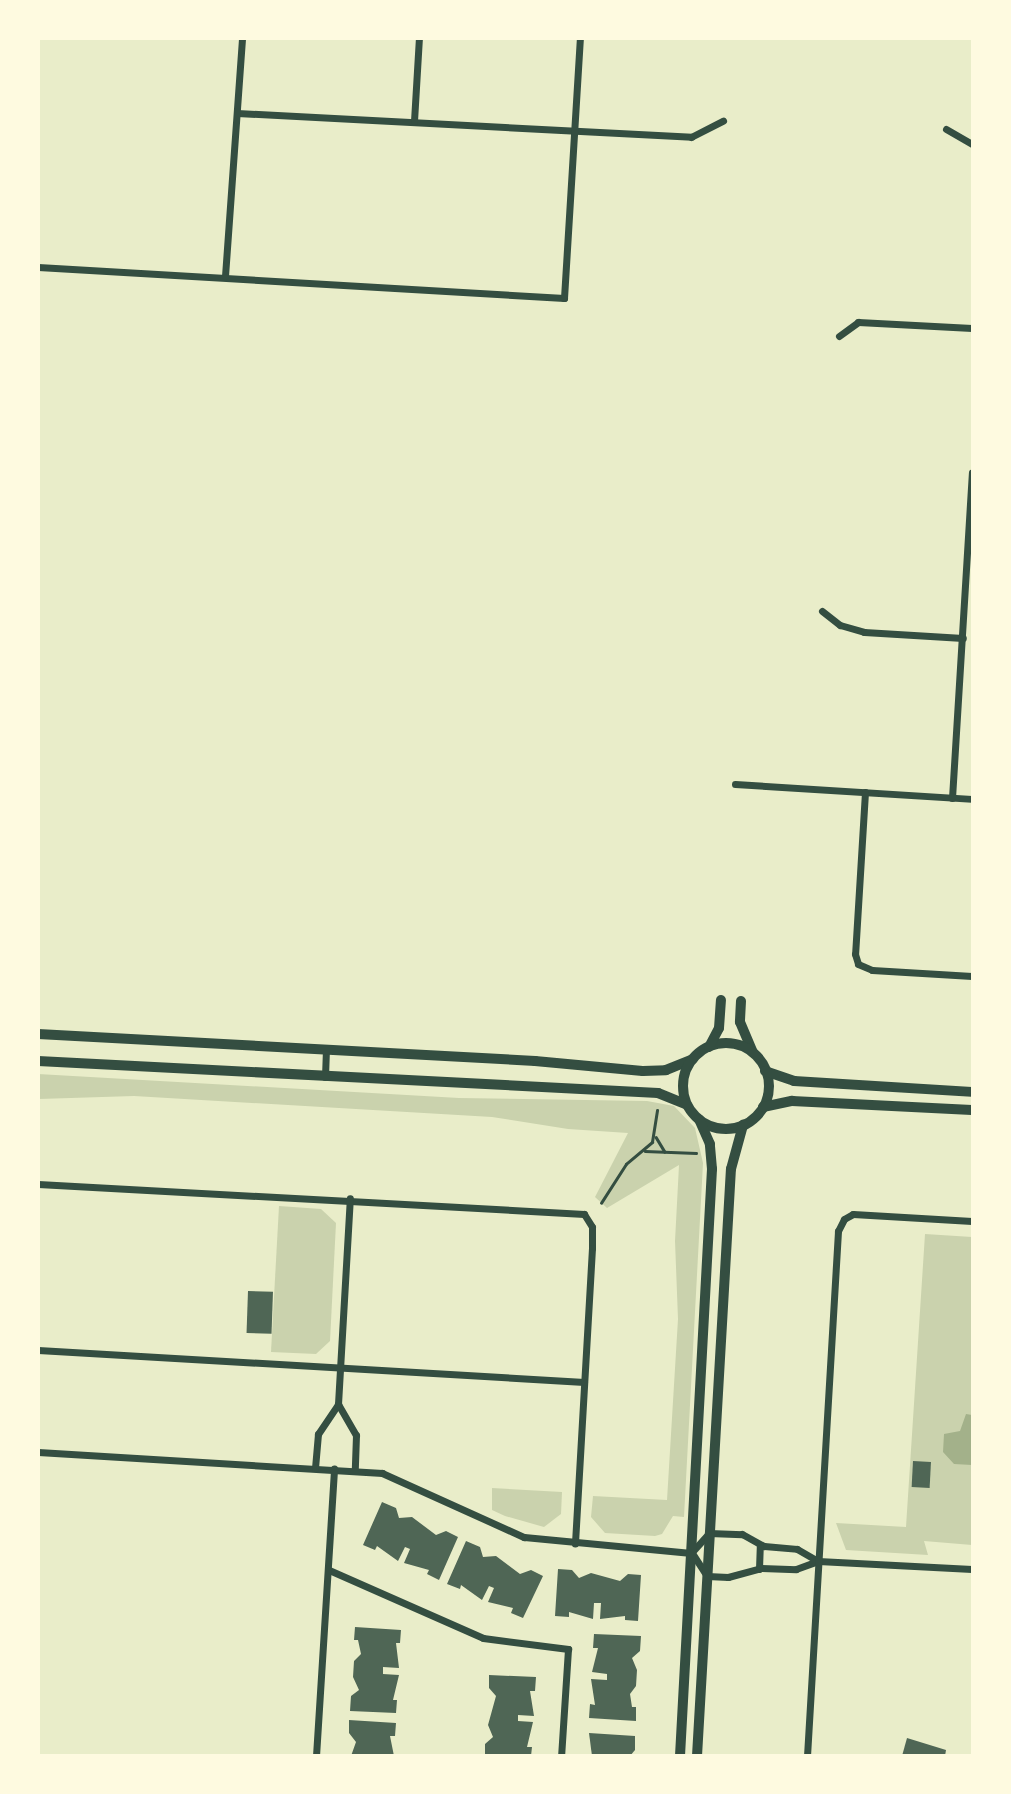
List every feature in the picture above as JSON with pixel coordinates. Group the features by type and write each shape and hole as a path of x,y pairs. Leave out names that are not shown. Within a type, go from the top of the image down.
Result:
{"street":[{"path":"225,276 242,38"},
{"path":"414,121 419,38"},
{"path":"38,267 564,298 580,38"},
{"path":"237,113 691,137 723,121"},
{"path":"946,130 972,144"},
{"path":"839,336 858,322 972,328"},
{"path":"952,798 972,473"},
{"path":"822,611 840,625 864,632 963,638"},
{"path":"735,784 972,799"},
{"path":"865,792 855,954 858,964 872,970 972,976"},
{"path":"38,1034 643,1072 666,1070 693,1059 709,1047 719,1028 721,1000"},
{"path":"741,1001 740,1022 754,1055 765,1071 768,1089 763,1107"},
{"path":"709,1047 737,1045 754,1055"},
{"path":"325,1077 326,1050"},
{"path":"687,1105 684,1076 693,1059"},
{"path":"38,1061 658,1093 687,1105 699,1119 710,1144 712,1169 680,1755"},
{"path":"765,1071 794,1081 972,1092"},
{"path":"699,1119 724,1129 743,1125 763,1107 792,1101 972,1110"},
{"path":"697,1755 731,1169 743,1125"},
{"path":"38,1184 579,1210 588,1217 592,1248 575,1544"},
{"path":"315,1468 318,1434 338,1404 350,1198"},
{"path":"807,1755 836,1241 844,1219 862,1214 972,1220"},
{"path":"38,1350 584,1382"},
{"path":"338,1404 356,1436 355,1471"},
{"path":"38,1452 334,1469 398,1477 503,1531 575,1544 691,1553"},
{"path":"316,1755 334,1469"},
{"path":"691,1553 709,1533 742,1534 760,1545 797,1549 818,1561"},
{"path":"759,1569 760,1545"},
{"path":"691,1553 707,1576"},
{"path":"707,1576 741,1576 759,1569 796,1569 818,1561 972,1569"},
{"path":"329,1570 483,1638 568,1649 561,1755"}],"path":[{"path":"601,1203 626,1164 645,1151 655,1136 657,1110"},
{"path":"655,1136 665,1152"},
{"path":"645,1151 696,1153"}],"shaded area":[{"path":"38,1074 459,1098 647,1101 674,1106 695,1128 703,1163 684,1517 673,1516 662,1534 655,1536 605,1533 591,1517 593,1496 667,1500 678,1319 675,1241 679,1165 607,1208 595,1197 628,1133 568,1129 492,1117 134,1096 39,1099"},
{"path":"279,1206 321,1209 336,1223 330,1341 316,1354 271,1352"},
{"path":"925,1234 972,1237 972,1545 924,1541 928,1555 846,1550 836,1523 906,1527"},
{"path":"966,1414 972,1415 972,1465 954,1464 943,1452 944,1434 960,1431"},
{"path":"492,1488 562,1492 561,1514 544,1527 505,1516 492,1510"}],"building":[{"path":"248,1291 273,1292 272,1334 247,1333"},
{"path":"913,1461 931,1462 930,1488 912,1487"},
{"path":"382,1502 396,1508 399,1518 412,1517 436,1535 446,1531 458,1537 439,1580 427,1574 429,1570 404,1563 410,1549 405,1547 398,1561 377,1546 375,1550 363,1545"},
{"path":"466,1541 480,1547 483,1557 496,1556 520,1574 531,1570 543,1576 523,1618 511,1613 513,1608 488,1602 494,1588 489,1586 482,1600 461,1585 460,1589 447,1584"},
{"path":"558,1569 572,1570 579,1578 591,1573 620,1581 628,1574 641,1575 638,1621 625,1620 625,1616 600,1619 601,1603 594,1603 593,1619 569,1612 569,1617 555,1616"},
{"path":"355,1627 401,1630 400,1643 396,1643 399,1668 383,1667 383,1674 399,1675 393,1700 397,1700 396,1713 350,1711 351,1696 359,1690 353,1677 354,1661 361,1654 358,1640 354,1640"},
{"path":"594,1634 641,1636 640,1651 632,1658 637,1670 636,1686 630,1694 632,1707 636,1707 636,1721 589,1718 590,1704 595,1705 591,1679 607,1680 607,1674 592,1672 598,1648 593,1648"},
{"path":"489,1675 536,1677 535,1691 530,1691 534,1716 518,1715 518,1721 533,1722 527,1747 532,1747 531,1756 485,1756 485,1744 493,1737 488,1725 496,1696 489,1688"},
{"path":"349,1720 396,1723 395,1736 390,1736 394,1756 351,1756 356,1742 349,1733"},
{"path":"589,1733 635,1736 635,1750 630,1756 592,1756"},
{"path":"907,1738 946,1750 945,1756 902,1756"}]}
